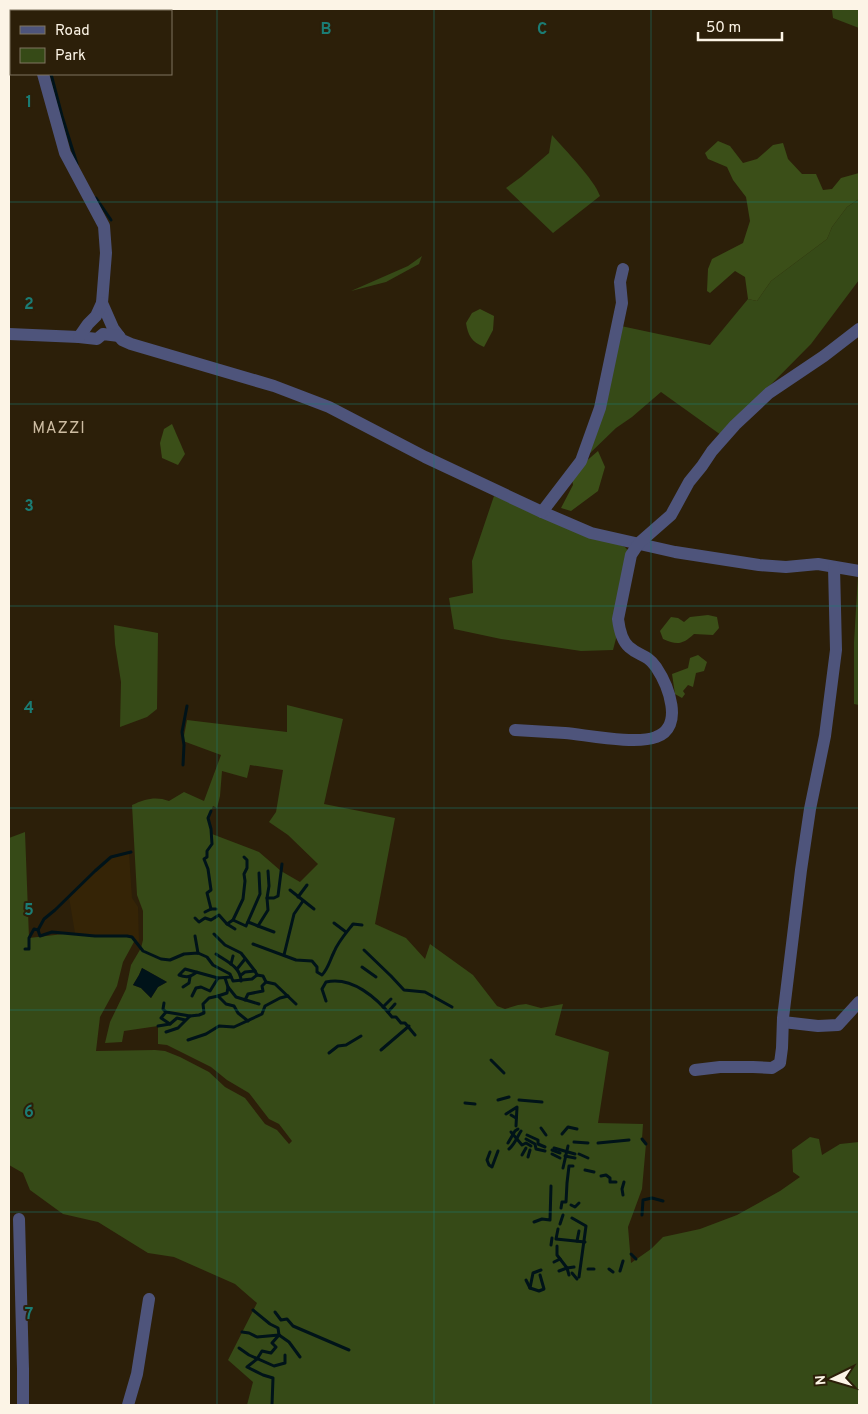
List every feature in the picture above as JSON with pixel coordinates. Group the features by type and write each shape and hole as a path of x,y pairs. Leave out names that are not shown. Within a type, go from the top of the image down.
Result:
{"street":[{"path":"43,75 65,152 104,226 106,253 102,304 96,316 79,337"},
{"path":"542,512 581,462 594,427 604,392 622,303 620,282 622,269"},
{"path":"102,304 113,328 122,340 274,386 329,407 415,452 591,533 675,552 759,565 786,567 818,564 859,571"},
{"path":"515,730 642,740 657,737 666,731 672,719 672,707 662,678 648,658 628,646 619,627 618,619 630,555 671,515 689,482 712,451 735,425 769,393 824,356 859,329"},
{"path":"9,334 97,339 103,334 119,336"},
{"path":"695,1070 720,1067 772,1068 780,1063 801,870 810,809 825,736 836,650 834,567"},
{"path":"783,1022 818,1026 838,1025 859,1002"},
{"path":"19,1219 23,1405"},
{"path":"128,1405 137,1374 149,1299"}],"shaded area":[{"path":"129,853 132,898 138,907 139,941 137,943 132,937 95,936 75,933 69,897 111,857"},
{"path":"142,968 167,982 158,987 151,998 141,988 133,985"}],"green space":[{"path":"829,9 859,9 859,28 833,18 832,10"},
{"path":"552,135 586,173 600,196 553,233 506,188 549,153"},
{"path":"718,141 730,146 743,163 757,159 773,145 783,143 788,159 802,174 816,174 823,190 832,189 841,178 859,173 859,199 847,207 832,227 827,239 771,281 757,301 748,299 745,277 735,271 710,293 707,291 708,269 712,259 743,243 750,221 746,197 733,180 727,167 708,159 705,153"},
{"path":"859,199 859,280 811,344 721,435 661,392 616,428 585,458 621,326 710,345 748,299 757,301 771,281 827,239 832,227 847,207"},
{"path":"422,256 419,264 386,282 351,291 408,266"},
{"path":"480,309 494,316 493,330 484,347 471,338 466,323 472,313"},
{"path":"172,424 185,454 178,465 162,458 160,443 164,429"},
{"path":"598,451 605,467 598,491 571,511 561,508 573,485 572,478 584,463"},
{"path":"494,496 625,547 629,552 618,631 613,650 581,651 501,639 454,629 449,598 473,593 472,561"},
{"path":"858,576 859,705 854,704 854,642"},
{"path":"708,615 717,617 719,628 713,635 694,634 679,643 663,639 660,631 671,617 678,618 684,622 690,617"},
{"path":"114,625 158,633 157,709 147,717 120,727 121,682"},
{"path":"698,655 707,662 704,671 696,673 693,687 688,685 683,691 685,694 682,698 675,694 672,674 688,668 690,658"},
{"path":"287,705 343,719 324,804 395,818 375,924 406,938 425,959 430,944 473,975 497,1006 505,1009 526,1004 541,1008 563,1004 555,1035 609,1052 598,1123 643,1124 642,1139 646,1144 642,1189 628,1227 631,1263 651,1249 663,1237 700,1229 737,1215 780,1191 800,1177 793,1172 792,1150 810,1137 819,1139 822,1155 840,1144 859,1142 859,1405 247,1405 253,1382 228,1360 257,1303 235,1284 174,1257 148,1253 98,1222 63,1214 30,1190 23,1173 9,1165 9,838 25,832 29,938 72,933 95,936 127,936 135,940 123,962 117,986 100,1017 96,1051 155,1050 165,1051 180,1057 209,1072 225,1087 245,1098 265,1124 277,1130 289,1144 292,1141 279,1124 269,1119 249,1093 227,1080 211,1067 167,1045 158,1044 158,1026 124,1031 122,1042 105,1043 110,1022 126,989 131,965 141,948 143,940 143,911 137,895 132,805 150,799 169,801 184,792 204,801 221,755 183,741 187,720 287,732","holes":["250,765 283,770 276,812 269,822 288,835 318,864 300,882 281,871 259,852 212,834 208,818 213,806 217,808 222,771 247,778","142,968 167,982 158,987 151,998 141,988 133,985"]}],"waterway":[{"path":"51,75 77,164"},
{"path":"96,198 111,220"},
{"path":"183,765 184,745 182,732 187,706"},
{"path":"211,811 208,818 212,844 207,851 207,857 204,859 208,869 211,890 207,893 211,909"},
{"path":"38,930 44,919 111,857 131,852"},
{"path":"227,924 233,920 243,899 244,874 247,868 247,860 244,857"},
{"path":"267,898 278,896 282,864"},
{"path":"248,922 258,926 268,910 268,871"},
{"path":"233,920 246,926 260,894 259,873"},
{"path":"298,897 307,885"},
{"path":"290,890 314,909"},
{"path":"284,955 294,914 303,901"},
{"path":"205,912 216,909"},
{"path":"195,918 199,922 205,918 211,920 219,915 227,924 235,929"},
{"path":"334,923 346,932"},
{"path":"253,944 296,960 312,961 317,967 317,972 322,975 342,938 353,924 362,925"},
{"path":"258,926 274,932"},
{"path":"25,949 29,949 29,938 34,929 38,930 40,936 52,932 132,937 143,951 161,959 170,960 184,954 198,953 207,957 213,965 230,974 233,981 252,979 257,975 263,976 266,982 275,984 296,1004"},
{"path":"214,934 225,945 241,953 255,971"},
{"path":"195,936 198,953"},
{"path":"364,950 404,990 425,992 452,1007"},
{"path":"216,954 236,968 241,981"},
{"path":"231,964 233,956"},
{"path":"237,969 245,959"},
{"path":"362,967 376,977"},
{"path":"197,972 195,974 188,976 179,975 185,969 218,978 231,977"},
{"path":"241,975 245,972 255,971 257,975"},
{"path":"183,987 189,983 190,977"},
{"path":"192,996 196,988 201,987 210,991 218,978"},
{"path":"218,996 227,993 228,987 225,978"},
{"path":"326,1001 322,989 326,982 336,981 354,985 371,996 392,1017 396,1017 401,1023 405,1023 415,1035"},
{"path":"245,1000 248,994 263,991 262,986 266,982"},
{"path":"228,987 236,997 259,1004"},
{"path":"166,1032 178,1028 190,1016 204,1013 203,1004 209,998 218,996 226,1004 234,1006 238,1013 248,1021"},
{"path":"188,1040 206,1034 219,1026 234,1027 262,1014 265,1006 288,996"},
{"path":"383,1007 391,999"},
{"path":"164,1003 163,1009 166,1012 190,1016"},
{"path":"388,1012 395,1004"},
{"path":"166,1012 161,1018 170,1024"},
{"path":"158,1026 170,1024 177,1018 185,1020"},
{"path":"381,1050 409,1026"},
{"path":"329,1053 338,1046 346,1045 361,1036"},
{"path":"491,1060 504,1073"},
{"path":"498,1100 509,1097"},
{"path":"519,1100 542,1102"},
{"path":"465,1103 475,1104"},
{"path":"506,1114 517,1107 516,1126"},
{"path":"511,1115 516,1118"},
{"path":"562,1134 568,1127 577,1129"},
{"path":"541,1128 546,1135"},
{"path":"508,1143 518,1129"},
{"path":"509,1149 521,1131"},
{"path":"511,1132 522,1145 526,1143 531,1146"},
{"path":"527,1135 538,1140 538,1144 545,1147"},
{"path":"526,1139 535,1144 536,1149 545,1151"},
{"path":"642,1139 646,1144"},
{"path":"598,1143 629,1140"},
{"path":"574,1142 588,1143"},
{"path":"563,1168 568,1146"},
{"path":"522,1155 526,1148"},
{"path":"554,1148 575,1154"},
{"path":"528,1157 530,1150"},
{"path":"552,1150 560,1153"},
{"path":"490,1152 487,1160 492,1167 498,1151"},
{"path":"552,1154 560,1158"},
{"path":"579,1154 588,1158"},
{"path":"565,1156 575,1158"},
{"path":"561,1208 562,1202 566,1202 569,1166 573,1166"},
{"path":"585,1170 594,1172"},
{"path":"601,1176 606,1175 610,1178 610,1182 616,1182"},
{"path":"623,1195 624,1182"},
{"path":"534,1222 542,1219 550,1220 551,1186"},
{"path":"642,1215 643,1200 652,1198 663,1201"},
{"path":"571,1205 575,1207 579,1203"},
{"path":"560,1224 563,1215"},
{"path":"572,1218 586,1226 579,1277"},
{"path":"558,1229 556,1239 585,1242"},
{"path":"577,1241 579,1231"},
{"path":"551,1245 552,1238"},
{"path":"557,1246 557,1255 567,1268 569,1275"},
{"path":"631,1254 636,1259"},
{"path":"554,1262 560,1259"},
{"path":"620,1271 623,1261"},
{"path":"559,1271 574,1267"},
{"path":"588,1269 594,1269"},
{"path":"609,1269 613,1272"},
{"path":"530,1288 533,1273 541,1270"},
{"path":"572,1273 577,1279"},
{"path":"526,1280 530,1288 539,1291 544,1289 540,1275"},
{"path":"253,1310 278,1328 279,1335 289,1342 300,1357"},
{"path":"275,1312 281,1320 287,1319 293,1326 349,1350"},
{"path":"242,1332 257,1337 279,1335"},
{"path":"272,1405 273,1378 247,1367 257,1359 262,1351 271,1353 276,1347 272,1343 279,1335"},
{"path":"239,1348 249,1355 274,1366 285,1363 285,1355"}],"district":[{"name":"MAZZI","path":"59,427"}]}
